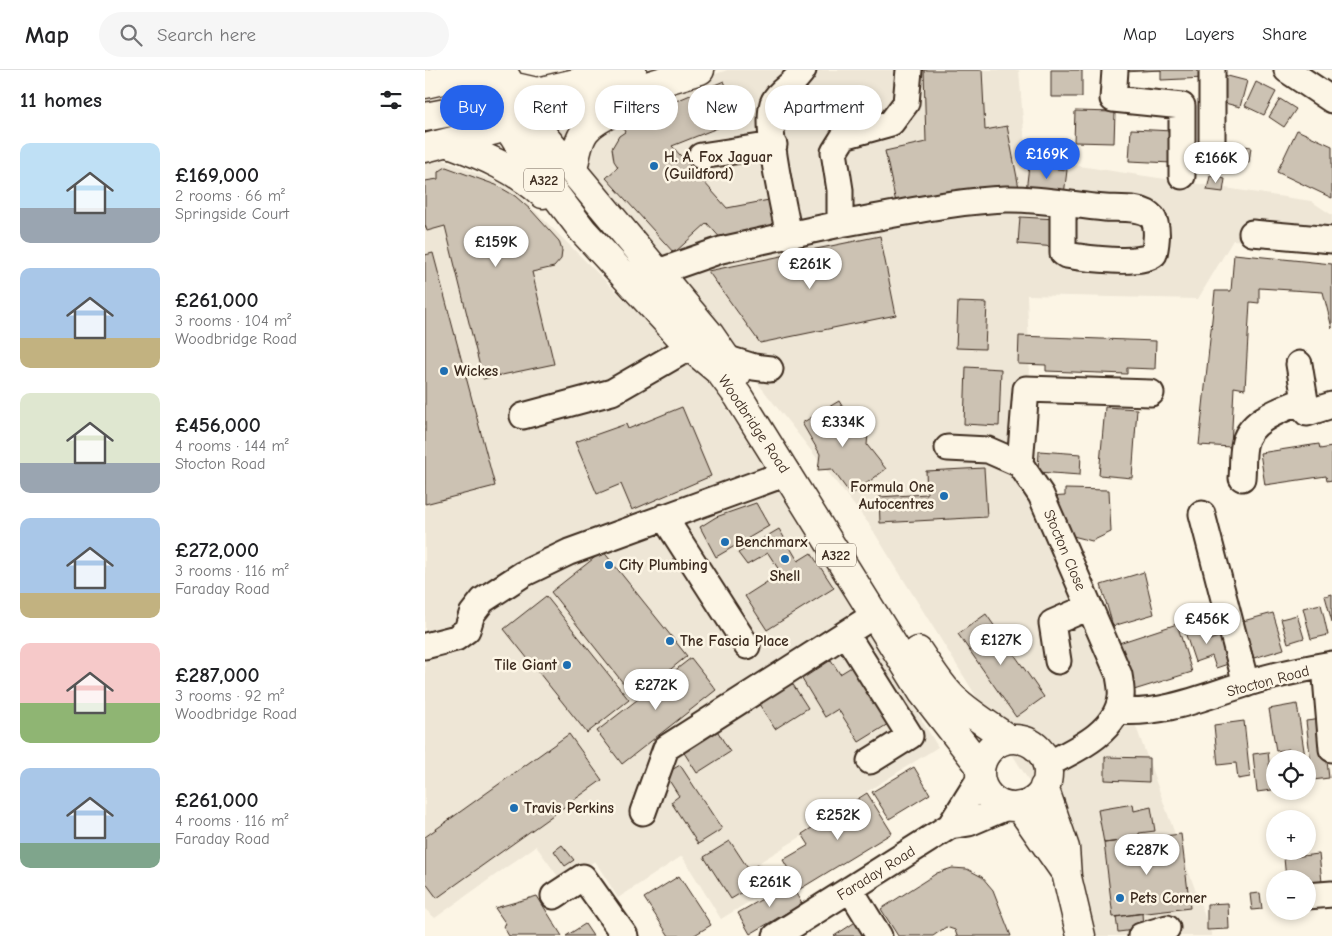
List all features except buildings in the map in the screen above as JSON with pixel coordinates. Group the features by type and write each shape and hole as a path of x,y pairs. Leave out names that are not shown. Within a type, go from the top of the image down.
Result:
{"main road":[{"path":"437,145 510,103 537,92 632,70"},
{"path":"432,111 510,103 664,81 700,70"},
{"path":"425,84 477,71 510,103"},
{"path":"573,171 577,146 582,134 591,123 631,102 664,81"},
{"name":"Woodbridge Road","path":"510,103 573,171 658,272 725,358 746,387 850,551 937,680 970,713 1009,739 1029,742 1037,748 1065,848 1067,877 1081,936"},
{"name":"Woodbridge Road","path":"510,103 525,156 583,231 690,347 720,372 734,390 787,473 873,616 923,693 980,772 983,788 991,797 1014,806 1067,877"},
{"path":"437,145 486,157 526,179 583,231"},
{"path":"980,772 990,748 1009,739"},
{"path":"1014,806 1029,803 1045,776"}],"street":[{"path":"789,235 770,116 773,102 795,82 803,70"},
{"path":"841,224 840,190 833,152 844,136 891,124 906,103 909,70"},
{"path":"1115,70 1113,99 1182,106 1181,176"},
{"path":"1212,70 1212,148"},
{"path":"1287,70 1332,100"},
{"path":"701,156 774,145"},
{"path":"658,272 721,250 841,224 981,201 1008,199 1063,204"},
{"path":"1252,233 1332,240"},
{"path":"523,416 612,392 690,347"},
{"path":"725,358 754,367 769,369"},
{"path":"1299,364 1307,413 1332,405"},
{"path":"948,448 988,450 1020,464 1026,389 1151,394"},
{"path":"1242,478 1244,444 1253,428 1268,416 1305,400"},
{"name":"Stocton Close","path":"1020,464 1041,495 1119,674 1122,696 1117,711 1100,733 1045,776"},
{"path":"425,646 456,638 467,630 472,614 483,600 523,574 569,552 787,473"},
{"path":"1202,514 1246,684"},
{"path":"664,518 747,646"},
{"path":"1058,661 1052,623 1089,607"},
{"path":"643,812 667,748 873,616"},
{"path":"846,634 910,736 871,761"},
{"path":"1329,665 1332,748"},
{"name":"Stocton Road","path":"1117,711 1184,709 1246,684 1329,665"},
{"name":"Faraday Road","path":"950,826 980,772"},
{"name":"Faraday Road","path":"776,936 950,826 969,823 1014,806"},
{"path":"554,896 583,877 625,936"},
{"path":"850,889 879,936"},
{"path":"1316,895 1332,894"},
{"path":"1141,936 1167,928"}],"shaded area":[{"path":"727,70 1019,70 1026,158 1311,201 1332,215 1332,249 1233,240 1198,299 1027,295 1032,440 1212,936 1093,936 1065,839 869,524 558,130 585,130 585,120 595,117 595,130 678,130 678,87"},
{"path":"444,160 512,188 714,389 857,613 938,747 801,833 802,836 760,862 775,886 721,919 682,856 618,898 595,861 562,882 536,846 435,918 425,909 425,164"}],"place":[{"name":"H. A. Fox Jaguar (Guildford)","path":"654,166"},
{"name":"Wickes","path":"444,371"},
{"name":"Formula One Autocentres","path":"944,496"},
{"name":"Benchmarx","path":"725,542"},
{"name":"Shell","path":"785,559"},
{"name":"City Plumbing","path":"609,565"},
{"name":"The Fascia Place","path":"670,641"},
{"name":"Tile Giant","path":"567,665"},
{"name":"Travis Perkins","path":"514,808"},
{"name":"Pets Corner","path":"1120,898"}]}
